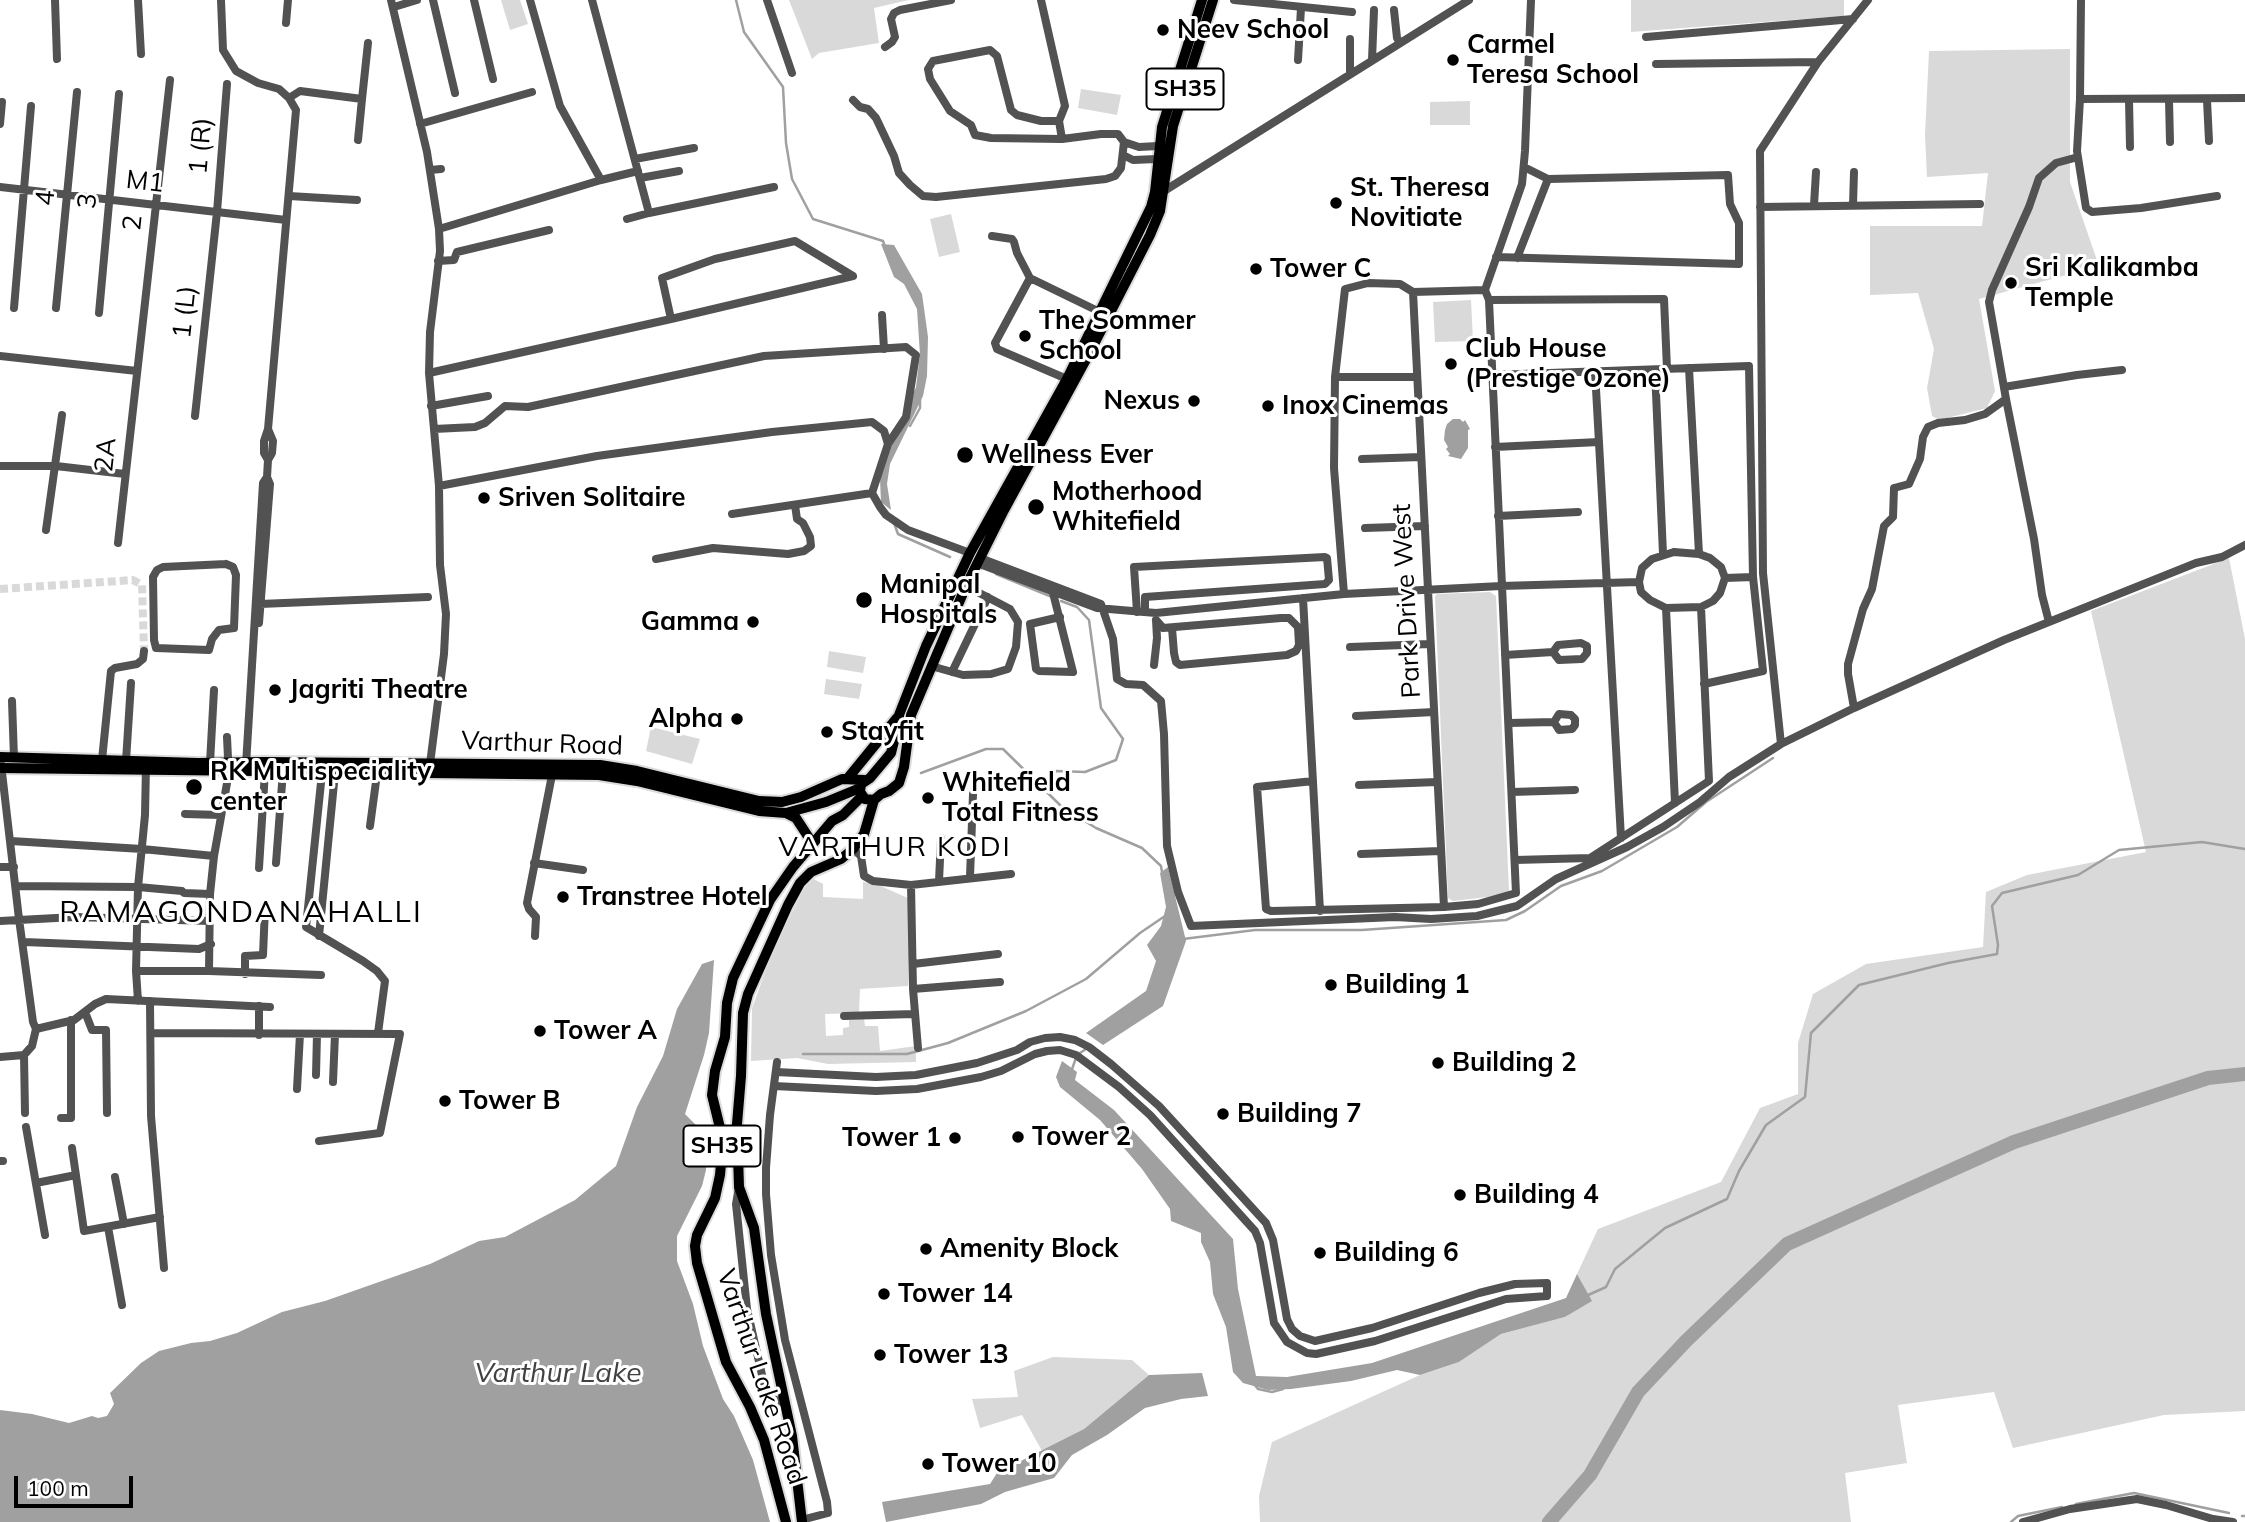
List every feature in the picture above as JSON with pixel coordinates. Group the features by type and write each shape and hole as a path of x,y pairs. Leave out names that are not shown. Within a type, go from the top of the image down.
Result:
{"main road":[{"name":"SH35","path":"864,785 891,753 899,715 926,646 1090,352 1160,211 1158,146 1202,0"},
{"name":"SH35","path":"853,849 864,834 877,797 899,783 904,768 911,715 976,558 1160,191 1173,127 1213,0"},
{"path":"848,778 899,715"},
{"name":"Varthur Road","path":"1,762 14,758 102,760 126,761 146,766"},
{"name":"Varthur Road","path":"1,762 198,767 229,772 248,767 265,771 322,773 599,775 759,811 786,813 826,802 864,785"},
{"name":"Varthur Road","path":"198,767 210,763 248,767 600,765 638,771 759,801 782,802 848,778 864,785"},
{"path":"880,783 877,797 866,799 864,785 880,783"},
{"name":"Varthur Lake Road","path":"786,1522 764,1440 726,1362 697,1263 695,1246 697,1235 715,1198 720,1175 721,1132 712,1095 715,1071 725,1037 727,1003 733,978 770,900 832,821 843,815 864,785"},
{"path":"786,813 796,818 809,838 810,847"},
{"name":"Varthur Lake Road","path":"802,1521 792,1436 766,1314 754,1228 738,1187 737,1124 743,1013 748,994 800,883 811,872 841,859 853,849"},
{"path":"788,875 800,883"}],"street":[{"path":"55,0 57,59"},
{"path":"138,0 141,54"},
{"path":"221,0 223,50 236,71 258,83 279,89 289,98 296,110 268,429 264,441 270,484 256,601 248,767"},
{"path":"286,23 288,0"},
{"path":"417,0 393,4 427,152 439,229 429,373 439,486 440,565 446,614 444,654 430,764"},
{"path":"433,0 455,93"},
{"path":"474,0 493,79"},
{"path":"530,0 560,106 601,180"},
{"path":"592,0 649,213"},
{"path":"767,0 792,73"},
{"path":"885,47 892,43 895,37 891,19 894,13 951,0"},
{"path":"1041,0 1065,106 1059,121 1062,139"},
{"path":"1234,0 1352,12"},
{"path":"1160,191 1469,0"},
{"path":"1313,781 1257,787 1266,909 1321,911 1444,907 1478,904 1516,893 1489,300 1485,290 1522,184 1531,0"},
{"path":"1781,744 1762,573 1760,151 1818,62 1868,0"},
{"path":"2081,0 2078,157 2086,208 2092,212 2141,208 2217,196"},
{"path":"1298,60 1301,8"},
{"path":"1372,60 1374,10"},
{"path":"1394,10 1400,43"},
{"path":"1646,37 1853,19"},
{"path":"1350,39 1350,74"},
{"path":"358,140 368,43"},
{"path":"1059,121 1041,121 1017,115 1011,110 997,56 990,50 933,61 928,69 930,79 950,111 971,125 975,135 991,138 1062,139 1118,134 1124,142 1139,147 1158,146"},
{"path":"1656,64 1818,62"},
{"name":"2","path":"137,371 170,79"},
{"name":"1 (R)","path":"217,212 227,84"},
{"path":"289,98 300,91 362,99"},
{"name":"4","path":"56,309 76,92"},
{"path":"421,124 532,92"},
{"name":"3","path":"99,313 119,94"},
{"path":"2080,99 2245,98"},
{"path":"853,100 860,107 868,109 876,118 889,143 899,173 923,195 936,197 1106,179 1115,176 1121,168 1124,142"},
{"path":"2129,100 2130,147"},
{"path":"2169,100 2170,142"},
{"path":"2207,100 2209,141"},
{"path":"0,124 2,102"},
{"path":"14,309 31,106"},
{"path":"635,159 694,148"},
{"path":"427,152 436,149"},
{"path":"1123,155 1133,160 1157,159"},
{"path":"2049,622 1989,302 2039,177 2056,163 2078,157"},
{"path":"1496,257 1739,264 1740,223 1730,204 1728,175 1548,179 1524,167"},
{"path":"430,170 441,169"},
{"path":"439,229 601,180 679,171"},
{"path":"1814,205 1816,172"},
{"path":"1853,205 1854,172"},
{"path":"1517,258 1548,179"},
{"name":"M1","path":"0,187 286,220"},
{"path":"627,219 774,187"},
{"path":"289,196 358,200"},
{"path":"1759,207 1980,204"},
{"name":"1 (L)","path":"195,416 217,212"},
{"path":"438,261 454,260 457,252 549,230"},
{"path":"992,236 1012,239 1030,278 1100,312"},
{"path":"429,373 671,319 853,276 795,241 715,259 662,278 671,319"},
{"path":"1030,278 995,342 995,347 1067,379"},
{"path":"1344,594 1334,468 1335,377 1345,289 1368,283 1400,284 1413,292 1485,290"},
{"name":"Park Drive West","path":"1413,292 1444,907"},
{"path":"1489,300 1664,299 1667,369"},
{"path":"883,316 884,349"},
{"path":"435,429 475,427 485,423 505,406 528,407 764,356 906,347 916,355 906,417 888,444 872,492 886,515 908,530 1054,593 1103,609 1141,612 1156,617 1344,594 1639,582"},
{"path":"0,356 137,371"},
{"path":"1492,376 1749,366 1753,577 1763,671 1704,684"},
{"path":"1689,368 1699,554"},
{"path":"1655,370 1663,554"},
{"path":"2004,387 2077,374 2122,370"},
{"name":"2A","path":"118,543 137,371"},
{"path":"1595,371 1621,838"},
{"path":"1335,377 1417,377"},
{"path":"431,406 488,396"},
{"path":"1854,708 1848,674 1849,664 1863,609 1872,589 1884,526 1893,517 1894,488 1909,484 1920,458 1923,437 1928,427 1985,414 2006,398"},
{"path":"46,530 62,415"},
{"path":"439,486 597,456 853,423 872,422 884,431 888,444"},
{"path":"1495,447 1599,442"},
{"path":"1362,459 1421,457"},
{"path":"0,466 56,466 125,474"},
{"path":"732,514 872,492"},
{"path":"656,559 713,548 788,554 804,551 811,546 810,537 803,523 797,519 795,505"},
{"path":"1498,516 1578,512"},
{"path":"1365,528 1425,526"},
{"path":"976,558 1101,604 1114,639 1117,679 1126,684 1143,685 1161,701 1167,846 1178,892 1191,926 1395,917 1431,919 1477,916 1517,906 1556,879 1627,848 1663,827 1700,802 1729,777 1781,744 2004,640 2245,545"},
{"path":"1674,552 1699,554 1710,558 1721,567 1725,578 1720,593 1713,601 1701,607 1666,608 1650,600 1642,592 1639,582 1642,568 1652,559 1674,552"},
{"path":"1140,597 1325,584 1329,580 1326,558 1134,567 1141,612"},
{"path":"226,564 233,567 236,575 236,599 234,628 219,630 209,649 156,648 153,576 157,570 163,567 226,564"},
{"path":"1725,578 1753,577"},
{"path":"931,666 963,675 991,674 1008,669 1016,647 1018,622 1010,609 966,586"},
{"path":"1054,593 1073,672 1039,671 1036,669 1029,626 1031,622 1059,618"},
{"path":"236,599 256,601 428,597"},
{"path":"952,672 988,597"},
{"path":"1303,598 1321,911"},
{"path":"1515,860 1590,858 1709,780 1701,607"},
{"path":"1666,608 1675,803"},
{"path":"1156,617 1163,628 1289,618 1298,627 1298,645 1296,651 1287,655 1180,665 1176,662 1174,653 1172,628"},
{"path":"1154,665 1156,617"},
{"path":"1350,647 1430,644"},
{"path":"102,760 111,671 137,664 144,659 145,652"},
{"path":"1505,655 1553,652"},
{"path":"126,761 131,683"},
{"path":"210,763 214,690"},
{"path":"12,701 14,758"},
{"path":"1356,716 1434,712"},
{"path":"1509,723 1554,722"},
{"path":"227,737 228,758"},
{"path":"1,762 34,1026 32,1046 24,1055 25,1113"},
{"path":"138,1001 138,887 145,815 146,766"},
{"path":"259,868 265,771"},
{"path":"276,863 283,771"},
{"path":"209,971 210,894 229,772"},
{"path":"322,773 306,927 363,961 385,981 378,1033"},
{"path":"319,936 335,773"},
{"path":"370,826 377,774"},
{"path":"535,936 536,917 527,906 552,775"},
{"path":"1359,785 1437,782"},
{"path":"1512,792 1575,790"},
{"path":"970,877 973,794"},
{"path":"185,814 221,815"},
{"path":"939,881 941,838"},
{"path":"11,841 214,856"},
{"path":"853,849 861,856 864,876 873,881 911,885 1011,874"},
{"path":"1361,854 1440,850"},
{"path":"534,863 583,870"},
{"path":"0,867 14,867"},
{"path":"911,885 914,1014 918,1048"},
{"path":"16,887 138,887 182,891 184,894 210,894"},
{"path":"245,974 245,956 263,955 265,908"},
{"path":"0,921 75,916 210,921"},
{"path":"24,942 199,948 211,944"},
{"path":"913,964 998,954"},
{"path":"136,971 321,975"},
{"path":"913,989 1000,982"},
{"path":"34,1026 71,1020 106,999 270,1007"},
{"path":"150,1001 151,1115 164,1268"},
{"path":"259,1006 259,1035"},
{"path":"85,1012 92,1030 106,1030 107,1113"},
{"path":"844,1016 914,1014"},
{"path":"61,1118 71,1118 71,1020"},
{"path":"151,1033 400,1034 380,1133 319,1141"},
{"path":"297,1089 300,1034"},
{"path":"316,1075 317,1034"},
{"path":"333,1082 335,1034"},
{"path":"774,1086 856,1091 907,1090 960,1082 1001,1071 1041,1052 1065,1051 1084,1060 1121,1088 1150,1115 1255,1231 1260,1243 1274,1323 1282,1337 1293,1347 1316,1354 1375,1341 1506,1299 1546,1296 1547,1283 1503,1286 1372,1328 1315,1341 1300,1336 1292,1329 1287,1319 1273,1240 1266,1223 1159,1106 1129,1078 1075,1040 1045,1038 977,1063 906,1075 856,1076 777,1067 774,1086 766,1168 768,1225 785,1340 828,1513 802,1521"},
{"path":"1084,1060 1091,1049"},
{"path":"0,1057 24,1055"},
{"path":"906,1075 907,1090"},
{"path":"1121,1088 1129,1078"},
{"path":"26,1127 45,1235"},
{"path":"72,1149 84,1231 160,1217"},
{"path":"36,1183 76,1175"},
{"path":"115,1177 124,1224"},
{"name":"Varthur Lake Road","path":"738,1187 736,1204 747,1309 767,1397 785,1403"},
{"path":"754,1228 768,1225"},
{"path":"108,1227 122,1305"},
{"path":"1463,1298 1467,1310"},
{"path":"2023,1522 2070,1508 2137,1499 2166,1505 2213,1521 2232,1522"}],"shaded area":[{"path":"501,0 520,0 528,24 510,30"},
{"path":"789,0 909,0 874,8 879,43 819,53 812,59"},
{"path":"1631,0 1844,0 1844,16 1631,32"},
{"path":"2070,49 2070,182 2099,266 1979,299 1995,391 1987,408 1939,420 1932,416 1927,388 1934,349 1918,293 1870,295 1870,226 1982,226 1988,173 1927,177 1925,135 1929,51"},
{"path":"1081,89 1121,95 1117,115 1078,108"},
{"path":"1470,101 1470,125 1430,125 1430,102"},
{"path":"951,214 960,252 939,257 930,219"},
{"path":"1471,300 1473,341 1435,342 1433,302"},
{"path":"2229,558 2245,639 2245,1411 2164,1415 2013,1448 1994,1392 1898,1405 1907,1463 1845,1473 1851,1522 1260,1522 1259,1496 1272,1442 1420,1375 1459,1362 1501,1334 1565,1317 1591,1301 1577,1274 1598,1229 1721,1182 1760,1108 1798,1094 1798,1043 1813,994 1866,964 1983,947 1986,892 2027,875 2146,852 2091,611"},
{"path":"1490,592 1496,596 1509,891 1505,895 1453,901 1448,898 1435,596"},
{"path":"829,651 866,657 863,673 827,667"},
{"path":"826,679 862,684 859,699 824,694"},
{"path":"651,727 700,739 692,764 646,751"},
{"path":"810,877 823,884 823,897 863,899 863,882 876,884 910,899 908,986 860,989 859,1013 825,1014 826,1036 843,1035 843,1028 849,1027 849,1020 864,1019 865,1026 878,1026 880,1051 916,1046 916,1062 828,1064 797,1058 751,1061 752,1008 773,951"},
{"path":"1053,1357 1132,1360 1149,1375 1084,1429 1042,1451 1022,1415 980,1428 972,1399 1018,1397 1014,1371"}],"water":[{"path":"881,244 894,245 922,294 928,337 927,376 923,396 890,464 887,484 891,510 881,502 880,479 885,460 916,387 920,355 917,309 904,284 894,277"},
{"path":"1453,419 1463,422 1465,420 1470,429 1468,448 1461,459 1448,456 1450,454 1444,440 1447,424"},
{"path":"1168,867 1186,941 1163,1006 1103,1045 1086,1033 1146,991 1156,961 1147,945 1161,926 1166,907 1160,873"},
{"name":"Varthur Lake","path":"714,960 709,1033 685,1114 705,1138 706,1170 702,1186 677,1236 677,1261 693,1304 703,1346 723,1399 734,1416 753,1460 770,1522 0,1522 0,1410 69,1423 92,1416 107,1416 114,1404 110,1393 141,1363 159,1351 237,1333 282,1312 325,1301 430,1264 479,1241 505,1237 575,1200 616,1166 637,1107 663,1056 677,1009 702,964"},
{"path":"1062,1061 1077,1072 1075,1080 1114,1110 1233,1239 1238,1289 1256,1376 1287,1377 1372,1363 1566,1298 1577,1274 1592,1301 1565,1317 1501,1334 1459,1362 1420,1375 1397,1370 1351,1381 1291,1389 1268,1390 1243,1383 1233,1372 1226,1327 1213,1294 1210,1262 1201,1242 1201,1233 1171,1221 1170,1209 1142,1169 1100,1120 1060,1087 1056,1077"},
{"path":"1202,1373 1208,1396 1181,1399 1145,1408 1107,1435 1072,1455 1054,1478 1005,1492 981,1504 886,1522 882,1502 990,1484 997,1473 1084,1429 1149,1375"}],"waterway":[{"path":"736,0 744,32 783,87 786,143 792,179 813,219 883,241 885,247"},
{"path":"910,426 920,408 920,400"},
{"path":"894,523 898,534 950,557"},
{"path":"996,574 1052,597"},
{"path":"1046,789 1047,777 1056,771 1085,772 1116,760 1123,739 1101,708 1089,620 1077,607 1061,601"},
{"path":"921,773 986,749 1003,749 1062,807 1096,828 1142,848 1161,866 1162,872"},
{"path":"1183,939 1255,930 1362,930 1506,920 1525,911 1561,886 1602,871 1677,827 1706,802 1773,758"},
{"path":"1586,1296 1606,1287 1615,1269 1665,1228 1727,1199 1739,1171 1766,1125 1805,1097 1811,1033 1859,985 1997,954 1992,906 2002,893 2078,875 2119,850 2202,842 2245,849"},
{"path":"803,1054 907,1054 948,1043 1026,1011 1086,979 1140,933 1165,916"},
{"path":"1071,1072 1077,1055 1086,1049"},
{"path":"1549,1522 1590,1475 1638,1392 1686,1341 1787,1244 2014,1142 2208,1078 2245,1074"},
{"path":"1254,1384 1258,1389 1272,1392 1283,1389"},
{"path":"2076,1504 2134,1493 2229,1513"},
{"path":"2011,1522 2018,1516 2062,1507"}],"tunnel":[{"path":"0,589 133,580 142,585 144,651"}],"place":[{"name":"Neev School","path":"1163,30"},
{"name":"Carmel Teresa School","path":"1453,60"},
{"name":"St. Theresa Novitiate","path":"1336,203"},
{"name":"Tower C","path":"1256,269"},
{"name":"Sri Kalikamba Temple","path":"2011,283"},
{"name":"The Sommer School","path":"1025,336"},
{"name":"Club House (Prestige Ozone)","path":"1451,364"},
{"name":"Nexus","path":"1194,401"},
{"name":"Inox Cinemas","path":"1268,406"},
{"name":"Wellness Ever","path":"965,455"},
{"name":"Sriven Solitaire","path":"484,498"},
{"name":"Motherhood Whitefield","path":"1036,507"},
{"name":"Manipal Hospitals","path":"864,600"},
{"name":"Gamma","path":"753,622"},
{"name":"Jagriti Theatre","path":"275,690"},
{"name":"Alpha","path":"737,719"},
{"name":"Stayfit","path":"827,732"},
{"name":"RK Multispeciality center","path":"194,787"},
{"name":"Whitefield Total Fitness","path":"928,798"},
{"name":"Transtree Hotel","path":"563,897"},
{"name":"Building 1","path":"1331,985"},
{"name":"Tower A","path":"540,1031"},
{"name":"Building 2","path":"1438,1063"},
{"name":"Tower B","path":"445,1101"},
{"name":"Building 7","path":"1223,1114"},
{"name":"Tower 2","path":"1018,1137"},
{"name":"Tower 1","path":"955,1138"},
{"name":"Building 4","path":"1460,1195"},
{"name":"Amenity Block","path":"926,1249"},
{"name":"Building 6","path":"1320,1253"},
{"name":"Tower 14","path":"884,1294"},
{"name":"Tower 13","path":"880,1355"},
{"name":"Tower 10","path":"928,1464"}],"district":[{"name":"VARTHUR KODI","path":"895,848"},
{"name":"RAMAGONDANAHALLI","path":"241,913"}]}
